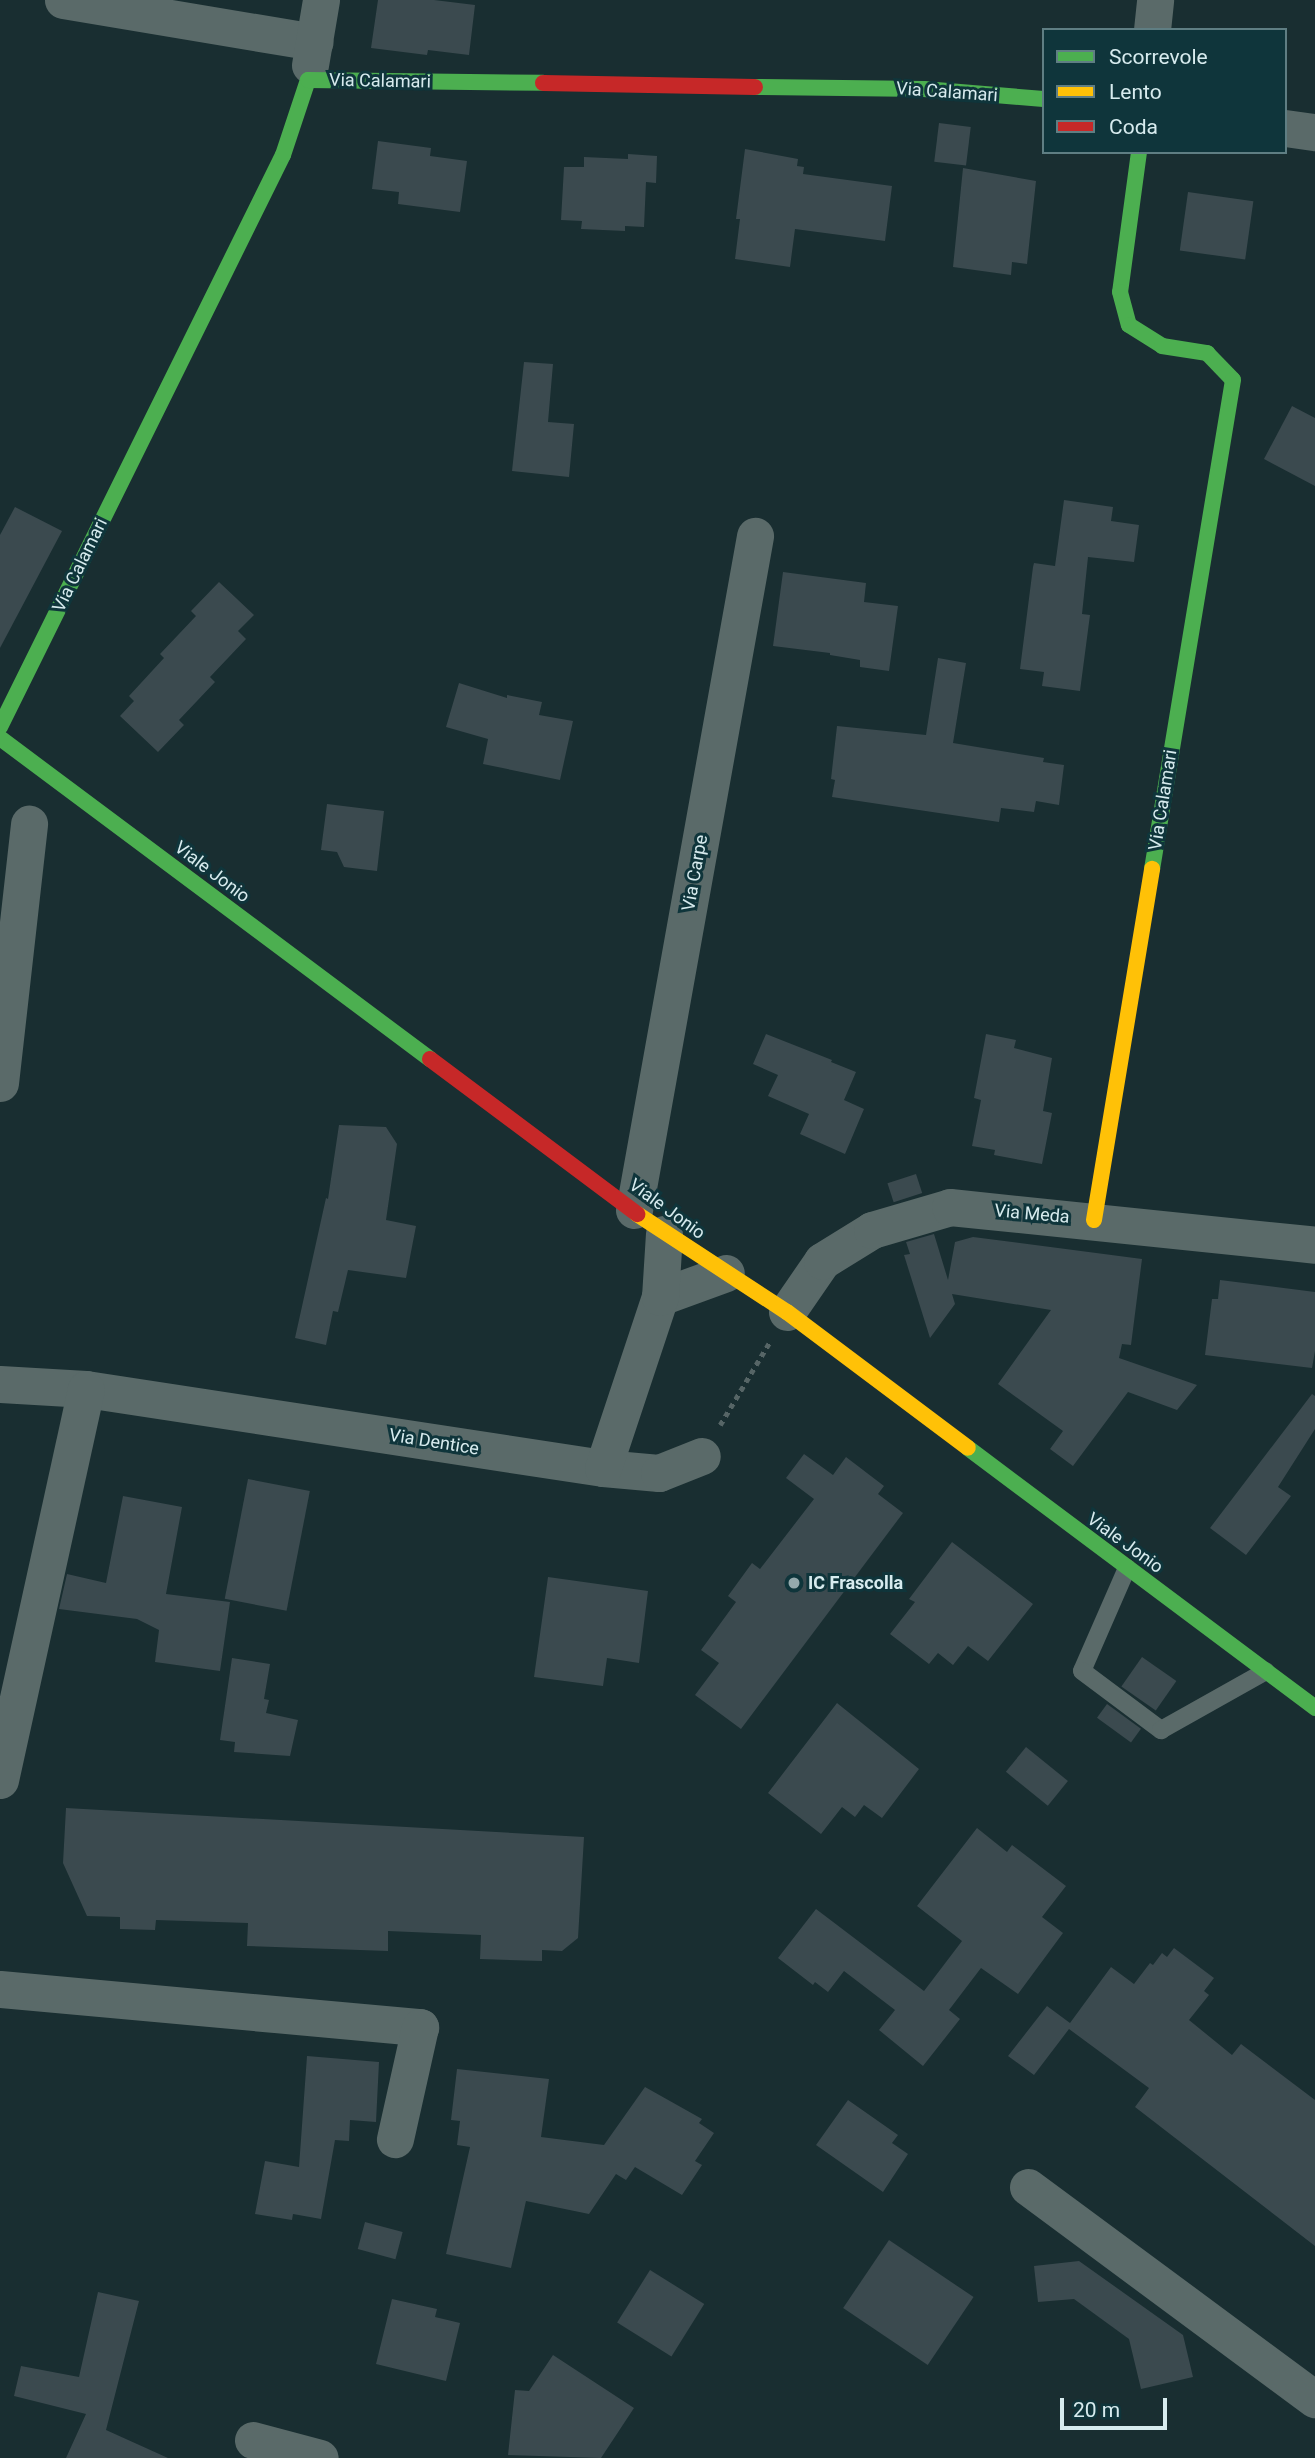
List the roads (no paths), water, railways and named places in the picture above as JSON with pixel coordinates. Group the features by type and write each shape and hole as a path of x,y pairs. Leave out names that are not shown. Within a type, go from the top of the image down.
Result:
{"street":[{"path":"63,0 315,42"},
{"path":"308,80 321,0"},
{"path":"1153,28 1155,0"},
{"name":"Via Calamari","path":"0,727 283,155 308,80 924,89 1042,100"},
{"path":"1287,128 1315,132"},
{"name":"Via Calamari","path":"1094,1220 1233,380 1207,353 1161,346 1129,325 1120,292 1139,154"},
{"name":"Via Carpe","path":"634,1210 755,536"},
{"name":"Viale Jonio","path":"0,738 664,1234 787,1312 1315,1708"},
{"path":"0,1083 29,824"},
{"name":"Via Meda","path":"787,1312 822,1261 872,1230 950,1207 1315,1245"},
{"path":"603,1468 660,1297 664,1234"},
{"path":"660,1297 726,1273"},
{"name":"Via Dentice","path":"0,1384 86,1390 603,1468 659,1473 702,1456"},
{"path":"0,1780 86,1390"},
{"path":"0,1989 420,2027 395,2138"},
{"path":"1028,2187 1315,2399"},
{"path":"253,2440 320,2458"}],"lane":[{"path":"1127,1568 1082,1671 1161,1730 1266,1671"}],"place":[{"name":"IC Frascolla","path":"794,1583"}]}
